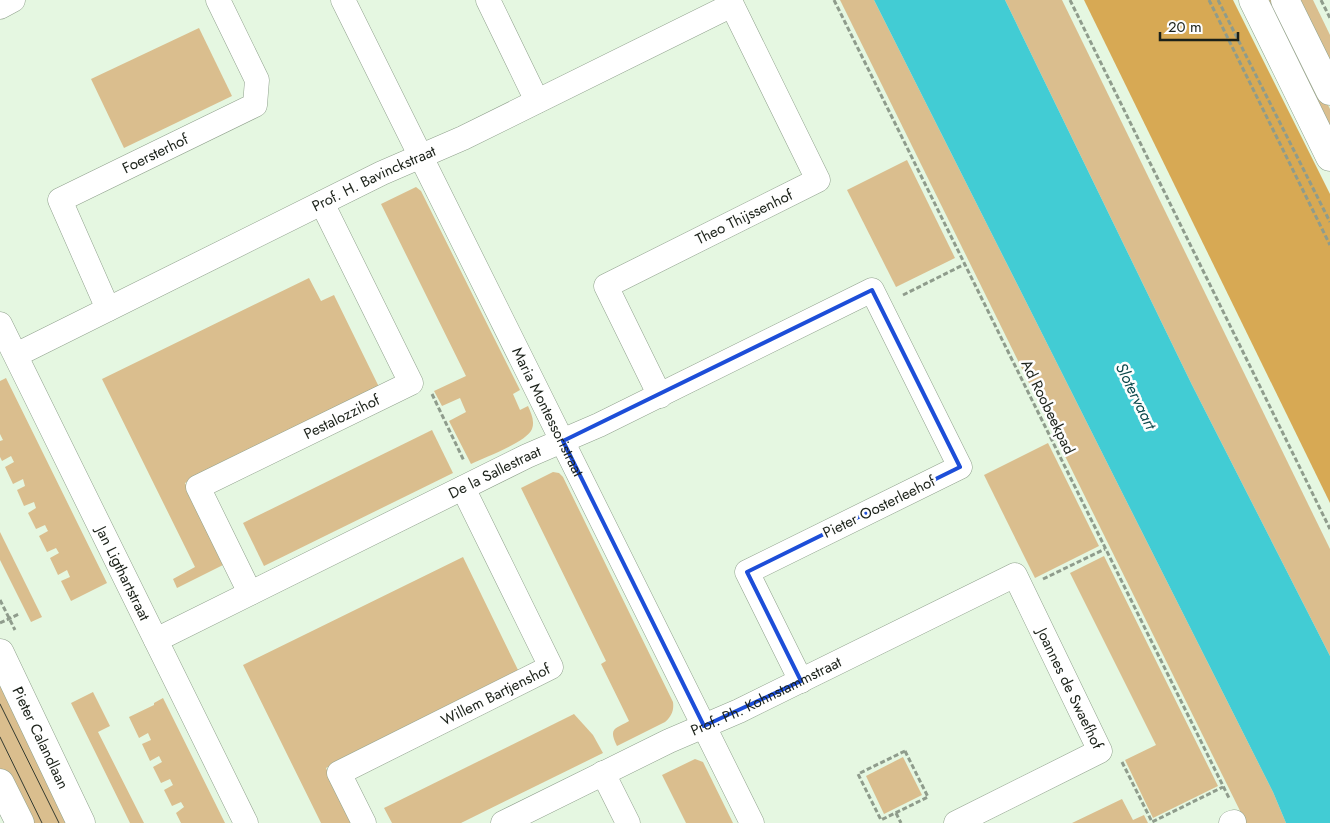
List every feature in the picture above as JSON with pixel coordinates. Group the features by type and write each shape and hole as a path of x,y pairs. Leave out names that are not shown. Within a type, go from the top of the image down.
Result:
{"main road":[{"path":"1253,0 1330,157"},
{"path":"1285,0 1330,92"},
{"name":"Pieter Calandlaan","path":"0,653 33,726 81,823"},
{"path":"0,783 20,823"}],"street":[{"path":"0,7 13,0"},
{"name":"Foersterhof","path":"108,309 60,200 255,105 257,80 218,0"},
{"name":"Maria Montessoristraat","path":"343,0 752,823"},
{"path":"488,0 537,102"},
{"name":"Prof. H. Bavinckstraat","path":"16,355 322,203 463,138 732,5"},
{"name":"Theo Thijssenhof","path":"660,396 606,286 818,180 732,5"},
{"name":"Pestalozzihof","path":"250,593 198,487 411,383 322,203"},
{"name":"De la Sallestraat","path":"156,640 527,456 600,425 872,290 880,306"},
{"name":"Pieter Oosterleehof","path":"801,681 747,572 960,467 880,306"},
{"name":"Jan Ligthartstraat","path":"0,324 246,823"},
{"name":"Willem Bartjenshof","path":"364,823 339,773 551,667 469,485"},
{"name":"Prof. Ph. Kohnstammstraat","path":"503,823 669,741 739,711 801,681 1015,575 1022,590"},
{"name":"Joannes de Swaefhof","path":"956,823 1100,751 1022,590"},
{"path":"603,773 628,823"}],"path":[{"name":"Ad Roobeekpad","path":"834,0 1224,787 1232,816"},
{"path":"1070,0 1330,530"},
{"path":"1209,0 1330,245"},
{"path":"1218,0 1330,222"},
{"path":"1321,0 1330,18"},
{"path":"880,306 965,264"},
{"path":"429,389 469,485"},
{"path":"1022,590 1105,549"},
{"path":"0,623 19,614"},
{"path":"905,751 928,797 896,813 881,820 858,774 905,751"},
{"path":"1100,751 1119,758 1152,822 1224,787"},
{"path":"896,813 901,823"}],"highlighted area":[{"path":"872,290 960,467 747,572 801,681 704,726 563,441"}],"shaded area":[{"path":"840,0 874,0 1273,792 1286,823 1246,823"},
{"path":"1005,0 1062,0 1330,549 1330,656 1192,385"},
{"path":"1084,0 1233,0 1330,194 1330,503"},
{"path":"1265,0 1276,0 1330,109 1330,133"},
{"path":"1296,0 1313,0 1330,35 1330,68"},
{"path":"199,28 232,96 124,148 91,79"},
{"path":"907,160 955,258 896,287 847,190"},
{"path":"416,187 421,191 520,390 513,394 520,410 528,406 533,420 532,429 522,439 471,464 449,421 466,412 460,398 442,406 434,391 466,376 381,204"},
{"path":"309,278 321,301 334,295 379,387 185,483 225,564 177,588 173,579 195,567 102,379"},
{"path":"6,378 107,583 71,601 61,581 70,577 67,570 58,575 50,558 59,553 56,548 47,552 39,536 48,531 45,525 36,529 28,513 36,508 34,502 24,506 17,490 25,486 23,479 13,484 5,467 14,462 11,456 2,461 0,457 0,441 3,440 0,434 0,381"},
{"path":"432,430 453,473 264,566 243,523"},
{"path":"1048,443 1099,546 1035,578 984,475"},
{"path":"553,472 559,473 563,477 673,702 672,713 665,722 617,746 613,732 629,721 601,664 606,661 521,488"},
{"path":"0,532 42,617 31,622 0,560"},
{"path":"1104,556 1218,786 1153,818 1125,760 1156,745 1070,573"},
{"path":"463,557 519,672 326,768 352,823 321,823 243,665"},
{"path":"0,669 73,823 28,823 0,768"},
{"path":"93,692 110,726 98,732 144,823 130,823 71,703"},
{"path":"163,698 225,823 181,823 176,813 184,807 181,802 172,806 164,790 173,785 170,779 161,783 153,767 162,762 159,756 150,761 142,744 151,740 148,733 139,738 129,717 154,705 154,703"},
{"path":"574,714 593,735 603,753 461,823 392,823 384,808"},
{"path":"903,757 922,795 884,814 866,776"},
{"path":"695,759 703,762 733,823 686,823 662,775"},
{"path":"1122,799 1133,820 1144,815 1148,823 1072,823"}],"water":[{"name":"Slotervaart","path":"874,0 1005,0 1192,385 1330,656 1330,823 1286,823 1273,792"}],"tram line":[{"path":"0,704 59,823"},
{"path":"0,737 42,823"}]}
